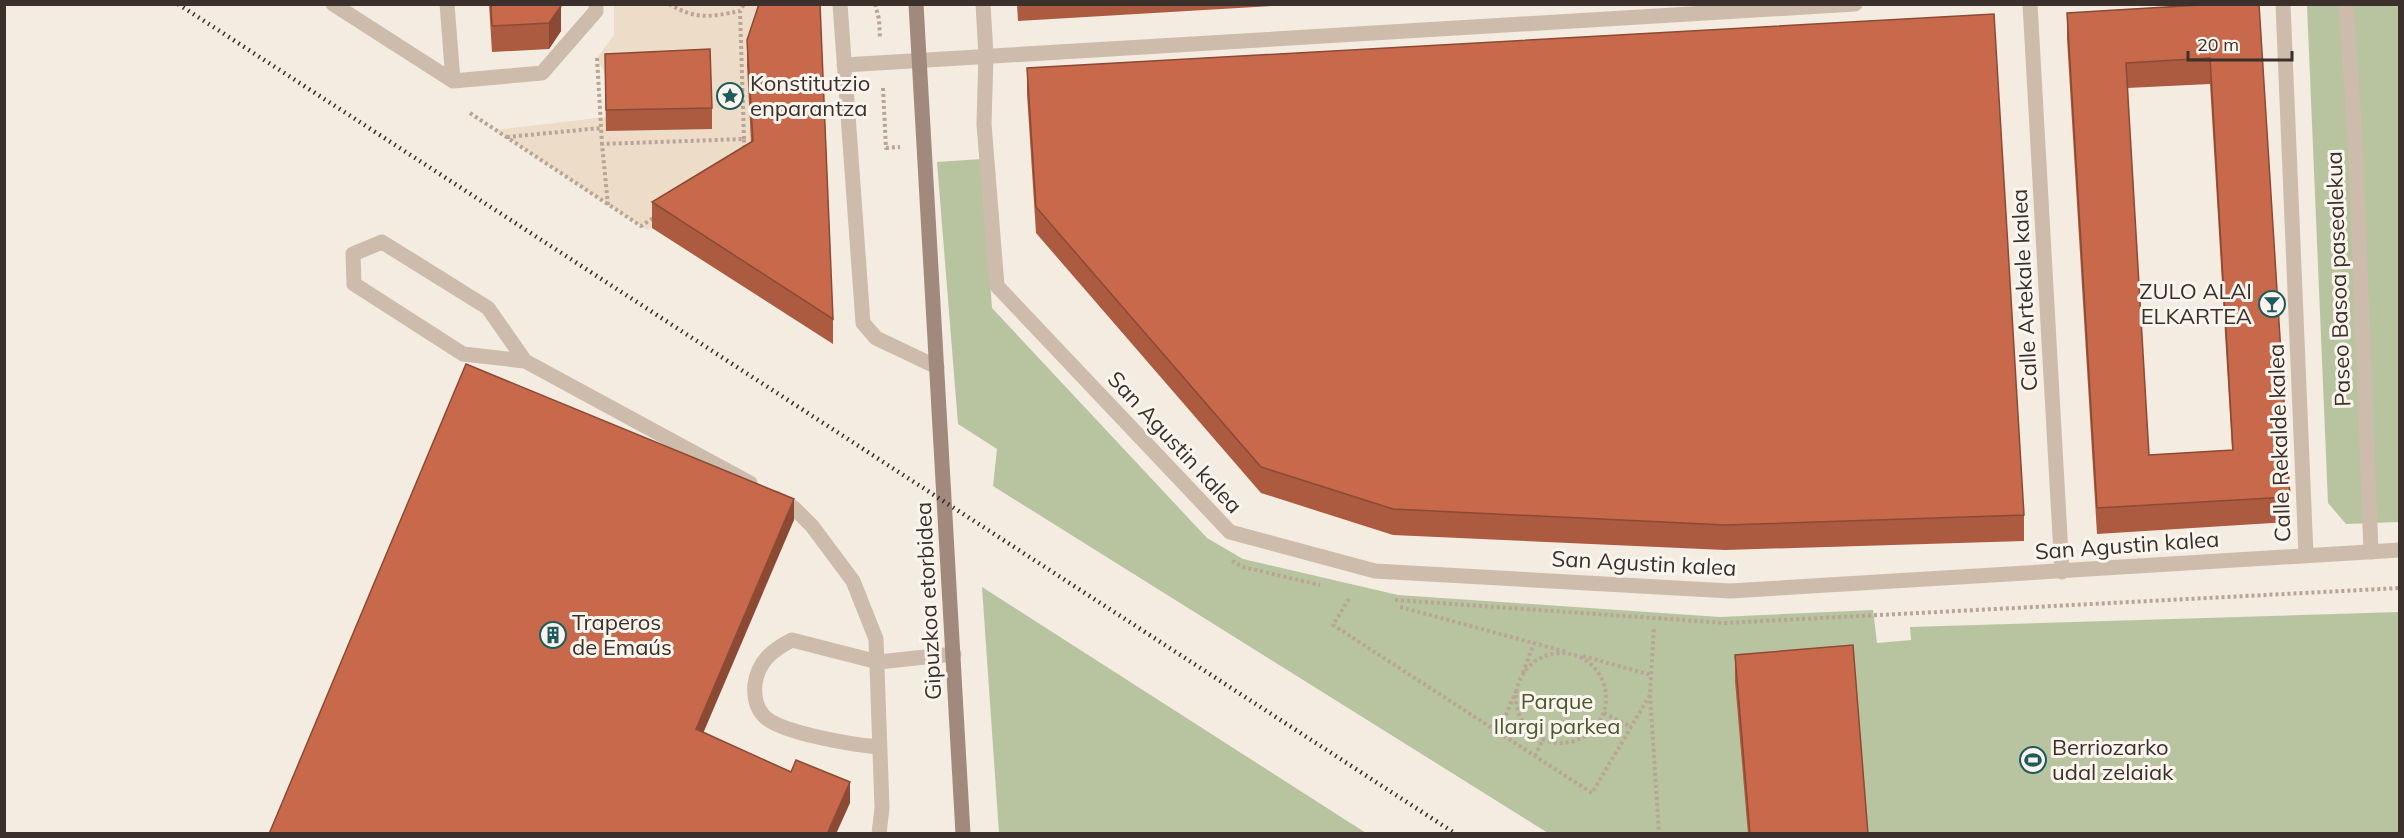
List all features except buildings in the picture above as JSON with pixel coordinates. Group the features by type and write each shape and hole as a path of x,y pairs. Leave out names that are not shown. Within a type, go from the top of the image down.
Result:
{"main road":[{"name":"Gipuzkoa etorbidea","path":"916,4 963,834"}],"street":[{"path":"333,4 453,81 542,73 596,11 596,4"},
{"path":"447,4 453,81"},
{"path":"840,4 864,323 876,338 937,367"},
{"path":"983,4 986,55"},
{"path":"844,65 1855,4"},
{"name":"Calle Artekale kalea","path":"2030,4 2062,572"},
{"name":"Calle Rekalde kalea","path":"2283,4 2307,555"},
{"name":"Paseo Basoa pasealekua","path":"2346,4 2355,137 2371,552"},
{"name":"San Agustin kalea","path":"986,55 984,124 997,286 1230,532 1375,571 1730,591 2400,550"},
{"path":"525,362 488,308 382,242 353,254 354,284 464,354 525,362 626,414 794,508 812,526 853,581 876,639 882,808 879,834"},
{"path":"879,747 849,744 792,729 763,716 754,696 758,669 777,648 792,640 878,662 954,654"}],"path":[{"path":"669,4 687,15 710,17 740,11"},
{"path":"744,4 740,11 744,150"},
{"path":"597,58 608,205"},
{"path":"470,113 641,226 660,214"},
{"path":"507,137 601,128"},
{"path":"602,144 744,139"},
{"path":"1896,613 2400,588"},
{"path":"1349,599 1333,625 1592,793 1650,694"},
{"path":"1400,607 1652,675"},
{"path":"1654,626 1650,694 1659,834"},
{"path":"1498,732 1534,643"},
{"path":"1555,654 1581,656 1600,675 1605,687 1604,713 1597,726 1579,739 1558,743 1543,739 1532,733 1521,717 1516,699 1518,686 1527,669 1543,657 1555,654"},
{"path":"1604,713 1631,727"},
{"path":"1535,756 1543,739"}],"green space":[{"path":"2307,5 2399,5 2399,522 2346,524 2328,503"},
{"name":"Parque Ilargi parkea","path":"981,159 992,308 1207,538 1243,559 1398,595 1720,617 1873,610 1877,643 1911,640 1910,627 2399,612 2399,833 1548,833 993,486 997,449 958,424 937,162"},
{"path":"982,587 1366,833 999,833"}],"shaded area":[{"name":"Konstitutzio enparantza","path":"614,5 767,5 747,66 753,167 647,230 496,130 606,117 605,74 597,58 614,35"}],"railway":[{"path":"178,4 1456,834"}],"place":[{"name":"Konstitutzio enparantza","path":"730,96"},
{"name":"ZULO ALAI ELKARTEA","path":"2272,304"},
{"name":"Traperos de Emaús","path":"553,635"},
{"name":"Berriozarko udal zelaiak","path":"2033,760"}]}
